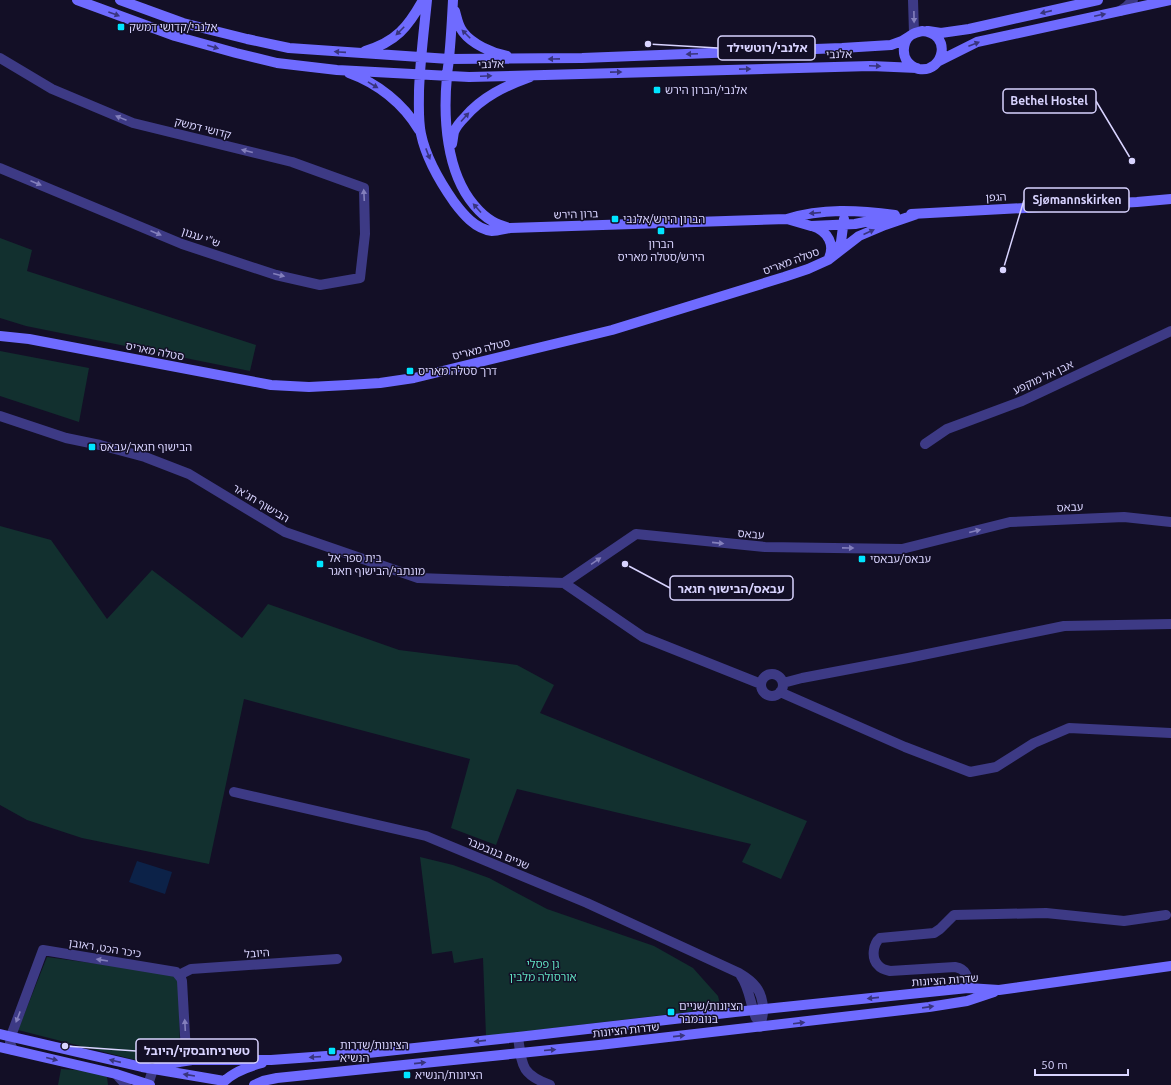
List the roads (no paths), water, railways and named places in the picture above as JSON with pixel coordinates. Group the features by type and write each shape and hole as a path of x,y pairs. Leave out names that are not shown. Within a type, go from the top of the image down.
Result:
{"street":[{"name":"אלנבי","path":"77,0 175,36 278,63 337,70 469,77 870,66 923,69 929,68 939,61 977,42 1171,0"},
{"name":"אלנבי","path":"120,0 184,23 289,48 449,59 582,58 891,45 922,31 941,33 970,29 1098,0"},
{"path":"358,53 385,44 393,39 412,19 423,0"},
{"name":"ברון הירש","path":"427,0 420,74 419,118 421,134 431,163 443,184 460,209 470,220 480,227 490,231 498,231 510,228 787,219 802,214 845,211"},
{"path":"913,0 912,35 905,44 904,55 911,65 917,68"},
{"path":"1118,12 1133,0"},
{"path":"453,2 459,24 466,36 492,51 505,56 527,59"},
{"name":"ברון הירש","path":"453,2 447,76 446,123 450,152 457,176 470,200 491,221 510,228"},
{"path":"928,31 935,34 941,42 942,49 939,61"},
{"name":"קדושי דמשק","path":"0,58 52,89 132,123 292,162 364,188 365,234"},
{"path":"337,70 350,73 364,79 394,100 408,113 421,134"},
{"path":"450,152 454,132 460,123 476,106 489,95 506,86 538,74"},
{"name":"ש\"י עגנון","path":"0,168 182,244 276,275 320,285 360,278 365,234"},
{"name":"הגפן","path":"844,225 895,215 1171,199"},
{"name":"הגפן","path":"845,211 873,212 895,215"},
{"name":"סטלה מאריס","path":"0,331 29,339 271,385 309,387 380,383 414,378 612,330 784,278 828,260 837,254 841,242 845,211"},
{"path":"837,254 859,236 917,214"},
{"name":"ברון הירש","path":"787,219 810,226 844,225"},
{"path":"810,226 821,230 828,236 832,248 832,252 828,260"},
{"name":"אבן אל מוקפע","path":"925,444 947,429 1022,401 1171,331"},
{"name":"סטלה מאריס","path":"0,336 29,339"},
{"name":"הבישוף חג'אר","path":"0,416 66,438 145,457 188,474 285,532 418,578 564,583"},
{"name":"עבאס","path":"564,583 636,534 765,548 902,549 1010,522 1124,517 1171,522"},
{"path":"564,583 643,636 761,684"},
{"path":"782,688 779,676 772,674 764,677 761,684 763,692 770,696 777,695 782,688 810,676 908,658 1064,626 1171,624"},
{"path":"782,688 905,747 970,772 996,767 1034,743 1069,728 1171,733"},
{"name":"שניים בנובמבר","path":"234,792 426,836 587,904 739,973 749,979 757,986 763,1009 760,1027"},
{"path":"968,988 967,974 960,968 955,967 890,972 882,969 874,958 875,944 880,938 934,933 954,915 1046,913 1124,921 1166,915"},
{"name":"כיכר הכט, ראובן","path":"13,1050 10,1043 11,1036 44,950 171,971 179,975"},
{"name":"היובל","path":"179,975 191,970 337,959"},
{"name":"שדרות הציונות","path":"254,1085 263,1081 283,1078 520,1052 599,1045 929,1007 967,1001 999,990 1171,966"},
{"path":"739,973 748,987 753,1010 760,1027"},
{"path":"179,975 182,981 186,1053 189,1059 192,1060"},
{"name":"שדרות הציונות","path":"271,1060 518,1037 753,1010 968,988 999,990"},
{"path":"0,1034 223,1084 240,1071 271,1060"},
{"path":"518,1037 522,1061 528,1073 538,1080 550,1085"},
{"path":"0,1047 116,1074 149,1085 153,1069"},
{"path":"153,1069 173,1063 192,1060 271,1060"},
{"path":"116,1074 126,1085"}],"water":[{"path":"137,861 172,872 165,894 129,882"}],"place":[{"name":"אלנבי/קדושי דמשק","path":"121,27"},
{"name":"אלנבי/רוטשילד","path":"648,44"},
{"name":"אלנבי/הברון הירש","path":"657,90"},
{"name":"Bethel Hostel","path":"1132,161"},
{"name":"הברון הירש/אלנבי","path":"615,219"},
{"name":"הברון הירש/סטלה מאריס","path":"661,231"},
{"name":"Sjømannskirken","path":"1003,270"},
{"name":"דרך סטלה מאריס","path":"410,371"},
{"name":"הבישוף חגאר/עבאס","path":"92,447"},
{"name":"עבאס/עבאסי","path":"862,559"},
{"name":"בית ספר אל מונתבי/הבישוף חאגר","path":"320,564"},
{"name":"עבאס/הבישוף חגאר","path":"625,564"},
{"name":"הציונות/שניים בנובמבר","path":"671,1012"},
{"name":"טשרניחובסקי/היובל","path":"65,1046"},
{"name":"הציונות/שדרות הנשיא","path":"332,1051"},
{"name":"הציונות/הנשיא","path":"407,1075"}],"park label":[{"name":"גן פסלי אורסולה מלבין","path":"543,970"}]}
